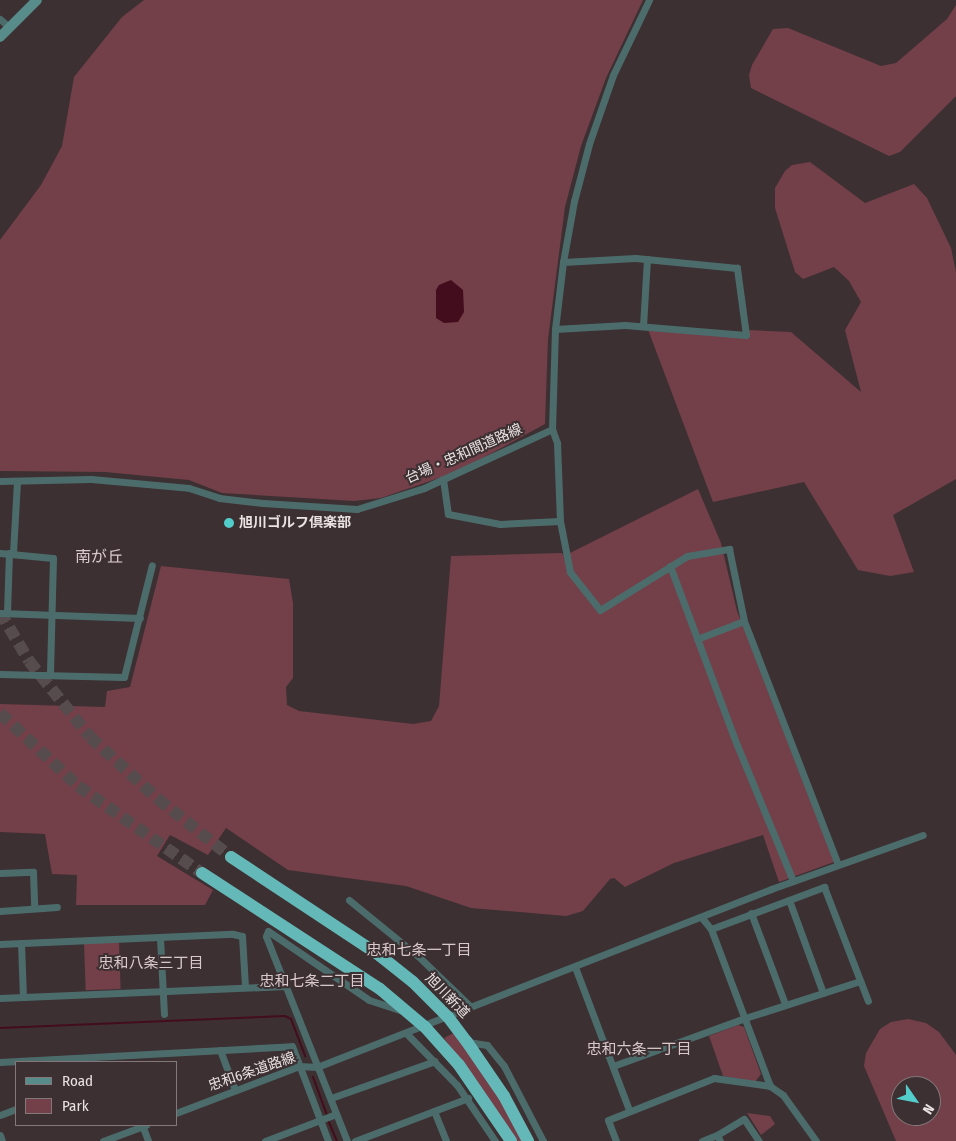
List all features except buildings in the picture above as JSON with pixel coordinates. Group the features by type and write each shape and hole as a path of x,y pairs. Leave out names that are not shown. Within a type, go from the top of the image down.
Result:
{"highway":[{"name":"旭川新道","path":"231,857 378,955 448,1017 468,1042 504,1096 528,1141"},
{"path":"202,873 380,990 408,1012 425,1027 459,1065 511,1141"}],"street":[{"path":"0,37 37,0"},
{"path":"649,0 613,75 589,144 574,201 564,262 555,329 552,429 558,443 560,521 570,572 600,610 687,556 729,549 744,621 838,864"},
{"path":"0,19 10,28"},
{"path":"555,329 642,326 746,335 737,268 647,259 564,262"},
{"path":"642,326 647,259"},
{"name":"台場・忠和間道路線","path":"0,481 101,480 189,488 219,498 357,509 443,479 552,429"},
{"path":"443,479 448,514 500,524 560,521"},
{"path":"18,481 4,613 140,618"},
{"path":"0,553 53,558 50,675"},
{"path":"0,674 124,678 152,565"},
{"path":"670,566 793,881"},
{"path":"697,639 744,621"},
{"name":"忠和6条道路線","path":"178,1112 299,1066 317,1068 425,1027 470,1006 702,918 793,881 923,835"},
{"path":"0,874 32,872 34,907"},
{"path":"711,930 750,913 824,887 868,1001"},
{"path":"349,900 418,956 470,1006"},
{"path":"789,900 823,993"},
{"path":"0,910 57,906"},
{"path":"750,913 784,1004"},
{"path":"702,918 711,930 770,1086"},
{"path":"328,1141 328,1117 331,1098 317,1068 266,936 268,931 369,1000 408,1012"},
{"path":"0,944 242,936 245,987"},
{"path":"160,938 164,1014"},
{"path":"21,943 23,997"},
{"path":"575,967 629,1110"},
{"path":"613,1066 784,1004 860,981"},
{"path":"0,998 285,986"},
{"path":"407,1034 435,1061 468,1098 495,1141"},
{"path":"468,1042 487,1046 504,1066 543,1141"},
{"path":"16,1061 292,1046 299,1066 328,1117 347,1141"},
{"path":"220,1050 235,1090"},
{"path":"114,1055 117,1061"},
{"path":"0,1062 15,1061"},
{"path":"331,1098 435,1061"},
{"path":"616,1141 608,1120 629,1110 714,1078 770,1086 783,1095 816,1141"},
{"path":"355,1141 468,1098"},
{"path":"0,1115 15,1108"},
{"path":"434,1111 446,1141"},
{"path":"265,1141 328,1117"},
{"path":"702,1141 719,1138 744,1119 759,1141"},
{"path":"103,1141 140,1126"},
{"path":"143,1126 148,1141"},
{"path":"0,1135 2,1141"}],"green space":[{"name":"旭川ゴルフ倶楽部","path":"144,0 643,0 606,78 581,146 565,207 548,339 545,424 459,471 381,498 354,501 222,493 189,480 105,472 0,471 0,240 41,185 62,146 74,77 122,17"},
{"path":"956,5 956,96 900,152 889,156 751,88 749,75 752,65 773,29 788,28 881,66 896,63 947,19"},
{"path":"810,162 865,203 914,184 927,198 951,248 956,272 956,479 893,515 914,572 890,576 858,570 804,482 713,502 647,327 745,335 747,330 791,332 861,392 845,330 861,302 849,281 834,267 803,279 795,272 775,208 775,188 785,171 792,165"},
{"path":"698,489 721,543 737,611 834,862 779,882 763,835 674,863 625,887 614,878 610,879 583,911 566,916 471,908 406,886 288,870 226,828 208,855 170,835 157,856 213,890 205,905 76,905 77,875 52,874 45,834 0,832 0,704 105,707 107,691 130,687 161,566 289,579 293,603 293,678 286,687 287,705 299,711 413,724 431,721 439,706 451,556 562,553 564,556"},
{"path":"119,942 121,989 86,990 84,943"},
{"path":"908,1019 926,1023 939,1032 956,1055 956,1141 896,1141 864,1066 866,1053 880,1029 891,1022"},
{"path":"738,1025 744,1027 761,1074 755,1082 723,1076 709,1036"},
{"path":"454,1033 481,1068 525,1141 515,1141 444,1038"},
{"path":"747,1113 770,1116 775,1124 761,1135"}],"shaded area":[{"path":"451,280 463,290 464,312 458,322 444,323 436,318 436,290 439,285"}],"waterway":[{"path":"0,1028 285,1016 291,1019 305,1056"},
{"path":"313,1077 327,1115"},
{"path":"328,1120 337,1141"}],"tunnel":[{"path":"0,612 29,661 90,737 158,799 231,857"},
{"path":"0,713 78,786 202,873"}],"place":[{"name":"旭川ゴルフ倶楽部","path":"229,523"}],"district":[{"name":"南が丘","path":"99,557"},
{"name":"忠和七条一丁目","path":"419,951"},
{"name":"忠和八条三丁目","path":"151,964"},
{"name":"忠和七条二丁目","path":"312,982"},
{"name":"忠和六条一丁目","path":"639,1050"}]}
